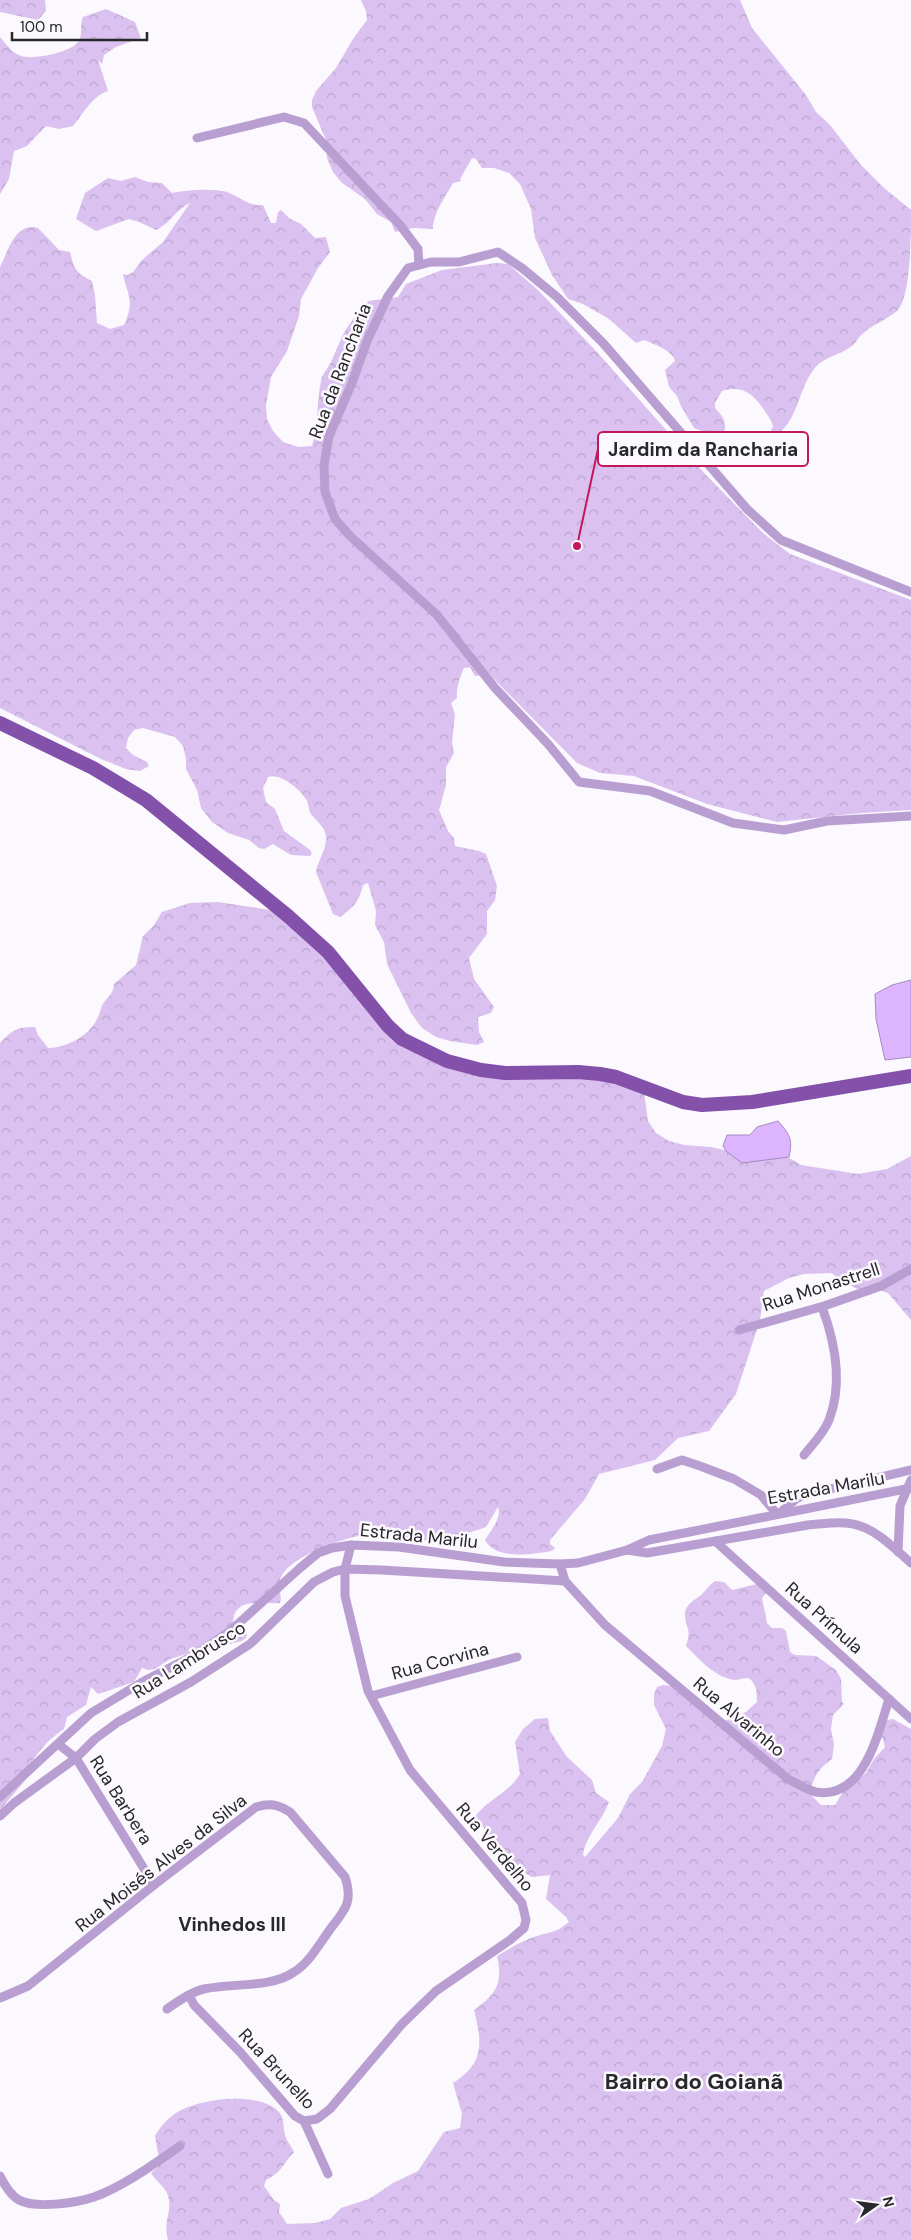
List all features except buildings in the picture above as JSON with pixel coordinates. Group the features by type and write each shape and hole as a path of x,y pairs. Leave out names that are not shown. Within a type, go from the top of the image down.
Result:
{"main road":[{"path":"0,723 93,768 146,800 322,946 388,1026 402,1039 446,1061 481,1070 600,1074 616,1077 683,1102 702,1105 752,1102 911,1076"}],"street":[{"path":"197,138 284,117 304,123 400,225 418,249 419,265"},
{"name":"Rua da Rancharia","path":"911,592 781,540 747,509 602,343 557,297 522,268 498,252 459,262 431,262 408,268 388,296 367,341 352,383 329,436 324,465 325,492 335,519 350,536 437,615 495,688 548,744 578,782 650,791 733,823 784,830 828,821 911,816"},
{"name":"Rua Monastrell","path":"739,1330 822,1307 882,1286 911,1269"},
{"path":"804,1455 818,1440 829,1421 837,1375 830,1328 822,1307"},
{"path":"657,1469 682,1460 700,1466 734,1479 761,1494 778,1513 796,1499 805,1495 911,1470"},
{"path":"898,1552 900,1506 909,1489 911,1480"},
{"name":"Estrada Marilu","path":"0,1798 91,1713 144,1681 193,1656 229,1632 318,1553 332,1548 351,1545 399,1547 504,1562 578,1563 627,1550 649,1540 778,1513 909,1489"},
{"path":"627,1550 647,1553 808,1525 833,1523 859,1526 880,1537 910,1562"},
{"name":"Rua Prímula","path":"715,1542 911,1719"},
{"name":"Rua Verdelho","path":"304,2121 317,2120 330,2109 402,2024 436,1990 510,1940 524,1928 526,1920 522,1903 410,1770 371,1696 345,1596 345,1569 351,1545"},
{"name":"Rua Alvarinho","path":"560,1564 565,1581 605,1625 788,1779 816,1792 836,1791 855,1780 873,1748 889,1699"},
{"name":"Rua Lambrusco","path":"0,1816 14,1803 76,1758 95,1739 118,1722 191,1682 250,1644 314,1582 333,1572 345,1569 565,1581"},
{"name":"Rua Corvina","path":"371,1696 517,1657"},
{"path":"58,1744 76,1758"},
{"name":"Rua Barbera","path":"76,1758 154,1885"},
{"name":"Rua Moisés Alves da Silva","path":"0,1998 28,1986 154,1885 256,1807 268,1804 278,1805 290,1812 345,1877 349,1902 341,1915 303,1965 293,1973 274,1980 204,1989 188,1995 167,2009"},
{"name":"Rua Brunello","path":"188,1995 194,2005 240,2052 295,2116 304,2121 328,2174"},
{"path":"0,2176 18,2200 36,2205 54,2204 94,2197 149,2168 180,2146"}],"green space":[{"path":"0,0 45,0 46,11 38,20 0,12"},
{"path":"361,0 740,0 752,28 806,95 816,112 830,125 861,165 883,187 911,210 908,278 906,291 898,310 864,332 849,348 828,358 814,369 808,378 793,415 781,432 772,439 768,438 773,426 772,422 752,396 739,390 722,391 715,403 715,408 723,417 725,429 720,445 717,447 712,446 704,432 694,428 677,396 669,387 665,370 675,361 673,357 662,348 644,340 636,343 609,319 583,304 568,299 552,275 535,238 531,209 520,184 509,173 494,168 482,168 476,159 472,158 460,179 461,181 453,183 440,205 433,229 414,228 395,232 391,222 377,214 365,199 341,182 333,172 327,158 326,140 312,107 312,100 316,91 336,68 367,20 366,11"},
{"path":"106,9 135,22 141,38 116,47 104,55 102,64 98,60 108,91 102,93 93,101 73,126 59,129 46,126 27,146 14,151 9,179 0,194 0,37 12,51 21,56 33,57 59,53 73,47 79,40 83,17"},
{"path":"135,177 148,182 162,183 172,193 200,190 227,192 248,203 263,205 271,223 276,223 278,212 281,210 289,218 301,224 315,238 326,237 330,252 318,268 301,299 299,316 287,351 271,377 266,405 267,419 273,431 283,442 298,447 312,446 316,429 322,377 351,322 368,301 398,297 406,284 442,270 497,263 508,264 539,291 596,351 706,475 764,534 790,554 911,600 911,810 777,822 707,804 634,776 600,773 577,763 489,674 475,676 470,667 464,668 458,686 457,698 451,703 455,714 452,743 454,753 446,767 446,785 439,810 448,831 454,838 455,846 486,854 497,886 495,900 487,911 487,934 469,958 474,979 494,1007 491,1013 478,1017 479,1032 484,1042 477,1045 436,1037 422,1028 411,1013 387,964 384,942 375,925 376,911 368,883 363,885 358,900 349,910 340,917 333,914 316,872 325,846 325,832 310,812 306,799 289,783 278,777 268,777 263,788 266,802 275,809 284,831 310,850 312,853 310,856 291,855 273,844 264,849 259,848 249,840 228,833 212,822 201,808 197,790 186,769 183,746 175,737 143,728 134,730 128,738 126,748 133,755 147,762 149,766 140,771 126,769 101,759 0,708 0,267 9,247 18,234 23,229 30,227 38,228 59,250 70,252 77,270 92,281 97,323 110,329 124,325 130,304 123,274 128,275 133,272 142,260 163,242 190,203 156,230 129,219 96,231 76,219 85,193 108,178 121,181"},
{"path":"218,902 270,910 326,952 397,1037 485,1067 598,1077 644,1092 648,1121 656,1133 669,1141 684,1145 711,1147 741,1154 788,1157 801,1165 858,1174 887,1169 911,1156 911,1320 888,1293 873,1288 857,1289 831,1273 804,1274 789,1278 764,1291 760,1320 736,1394 709,1431 678,1438 655,1460 599,1474 585,1499 550,1540 550,1544 555,1548 552,1551 535,1554 506,1554 491,1547 485,1540 497,1520 498,1507 486,1527 457,1537 449,1536 436,1541 398,1539 393,1531 385,1531 378,1534 354,1537 318,1550 286,1569 279,1584 280,1603 250,1603 238,1609 234,1615 233,1624 243,1625 247,1632 246,1638 242,1641 226,1645 210,1643 190,1653 170,1659 155,1669 148,1670 142,1668 134,1682 98,1694 91,1687 86,1705 67,1717 64,1729 39,1752 32,1762 34,1770 0,1810 0,1043 15,1030 29,1027 35,1027 38,1035 48,1048 62,1046 83,1036 98,1017 114,984 136,965 143,936 154,925 162,912 190,903"},
{"path":"715,1581 724,1582 732,1590 757,1584 768,1591 762,1598 767,1623 772,1628 782,1628 786,1631 790,1652 795,1655 816,1656 836,1670 841,1679 842,1702 844,1704 833,1715 831,1729 834,1745 832,1759 817,1774 810,1794 821,1805 835,1805 843,1792 866,1773 874,1759 885,1747 883,1739 875,1730 877,1722 893,1719 911,1729 911,2240 168,2240 166,2228 169,2205 168,2196 151,2173 159,2166 155,2136 161,2126 176,2113 186,2108 212,2101 241,2099 255,2100 267,2104 280,2113 286,2138 294,2152 279,2171 266,2180 264,2186 274,2200 280,2204 279,2212 287,2224 315,2223 330,2219 341,2208 369,2199 393,2183 418,2171 444,2132 460,2128 462,2114 453,2083 471,2068 476,2060 479,2032 474,2010 488,1999 496,1987 499,1974 497,1956 523,1941 555,1931 569,1922 546,1899 550,1875 532,1877 511,1866 494,1849 483,1826 475,1817 510,1787 520,1774 515,1742 523,1729 535,1719 548,1718 550,1731 567,1757 592,1780 596,1793 609,1802 587,1841 583,1855 585,1857 618,1818 630,1794 642,1782 662,1746 666,1729 654,1705 654,1694 657,1687 663,1685 671,1686 703,1710 724,1721 746,1712 757,1702 757,1693 750,1679 735,1680 714,1672 686,1646 689,1632 685,1612 692,1602"}],"shaded area":[{"path":"911,980 911,1057 885,1060 876,1019 875,994 892,985"},
{"path":"778,1121 790,1138 789,1157 742,1163 726,1151 723,1146 727,1135 750,1135 757,1127"}],"place":[{"name":"Jardim da Rancharia","path":"577,546"}],"district":[{"name":"Vinhedos III","path":"232,1924"},
{"name":"Bairro do Goianã","path":"694,2081"}]}
